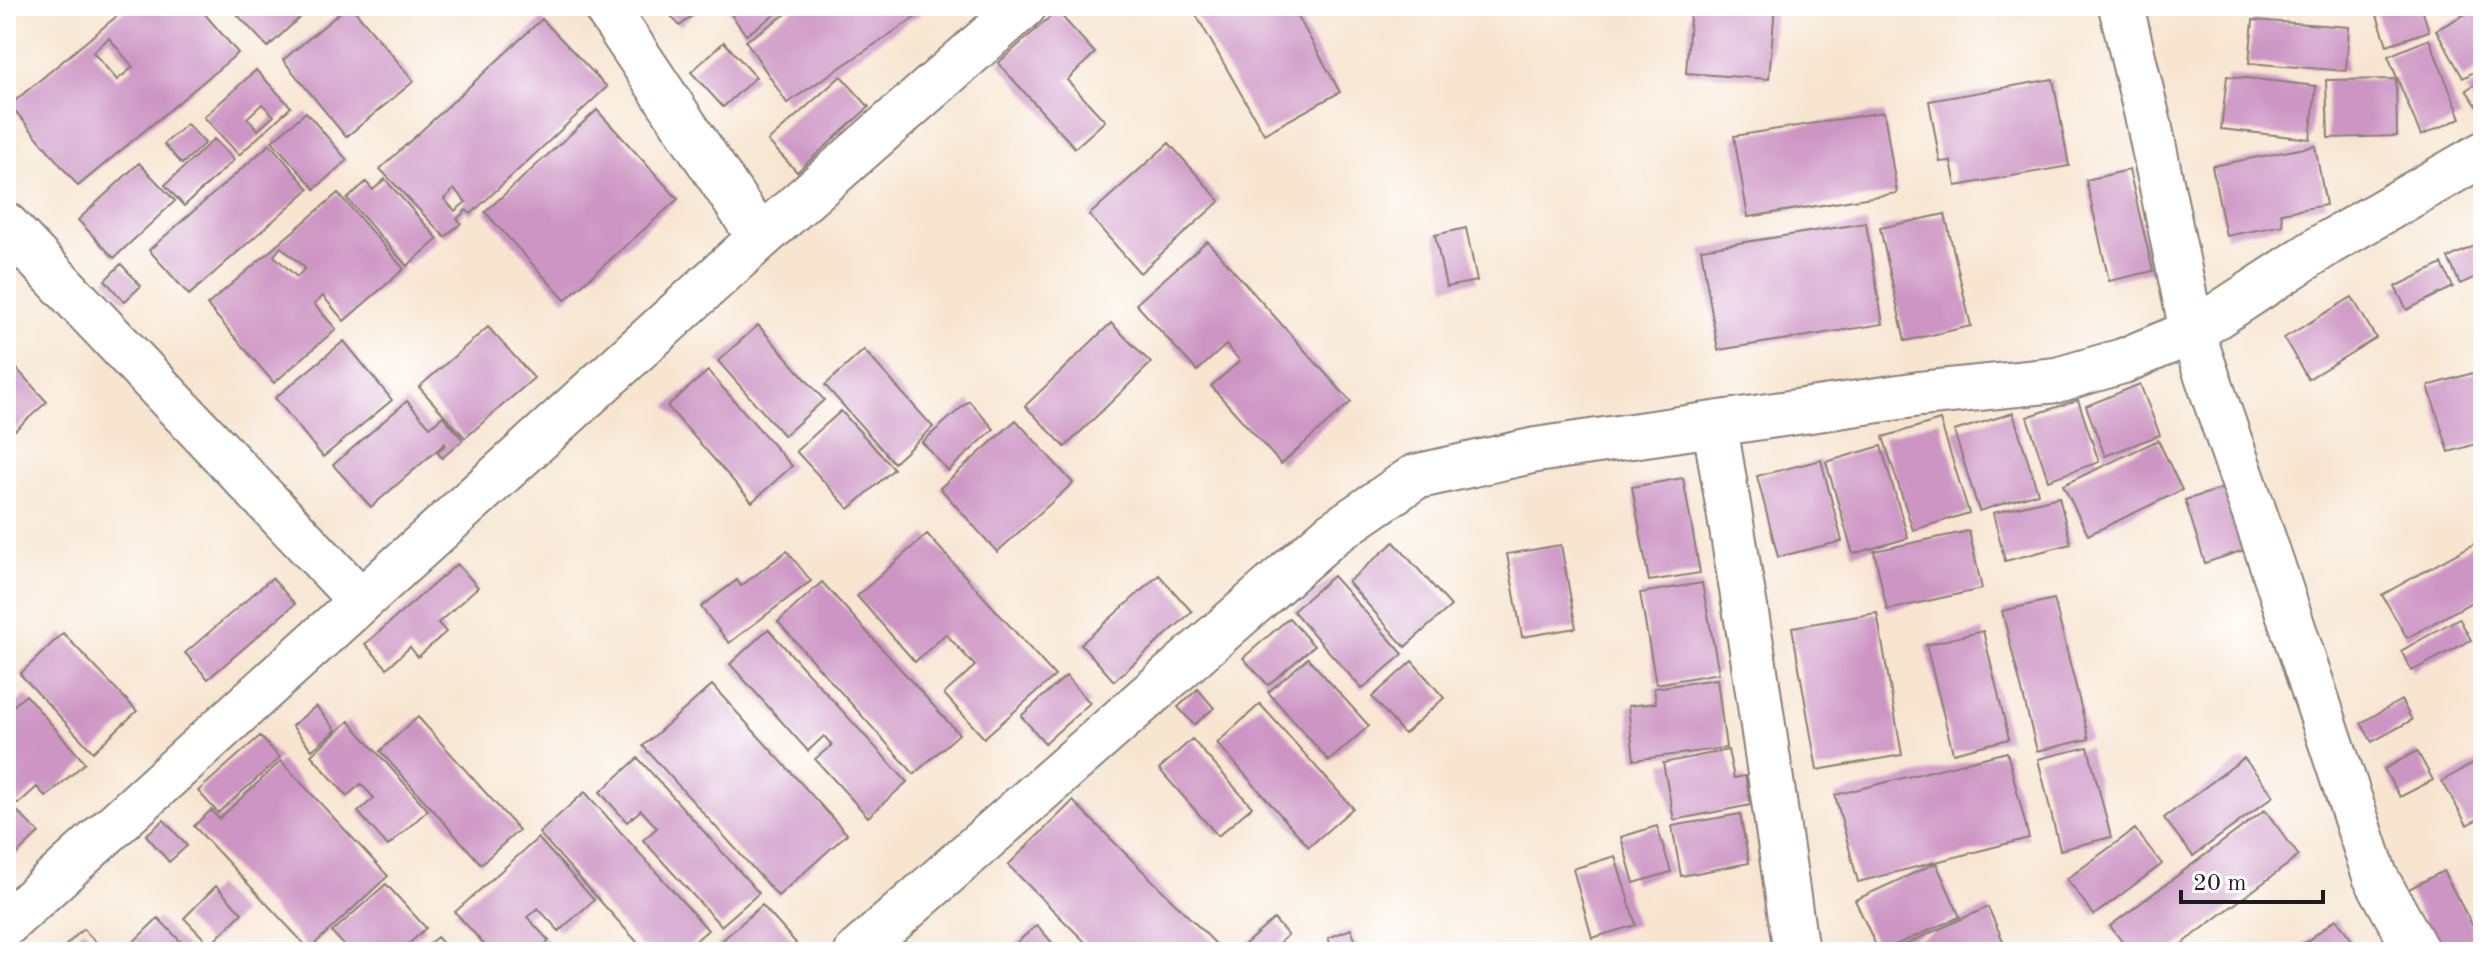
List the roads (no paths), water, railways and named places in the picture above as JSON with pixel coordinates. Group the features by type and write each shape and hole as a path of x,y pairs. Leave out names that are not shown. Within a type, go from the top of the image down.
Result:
{"street":[{"path":"605,6 760,238"},
{"path":"6,924 760,238 1024,6"},
{"path":"2121,6 2192,332 2375,876 2417,952"},
{"path":"857,952 1332,534 1415,477 1536,450 1920,394 2057,380 2123,361 2192,332 2328,243 2483,154"},
{"path":"6,225 361,601"},
{"path":"1715,426 1752,650 1796,952"}]}
